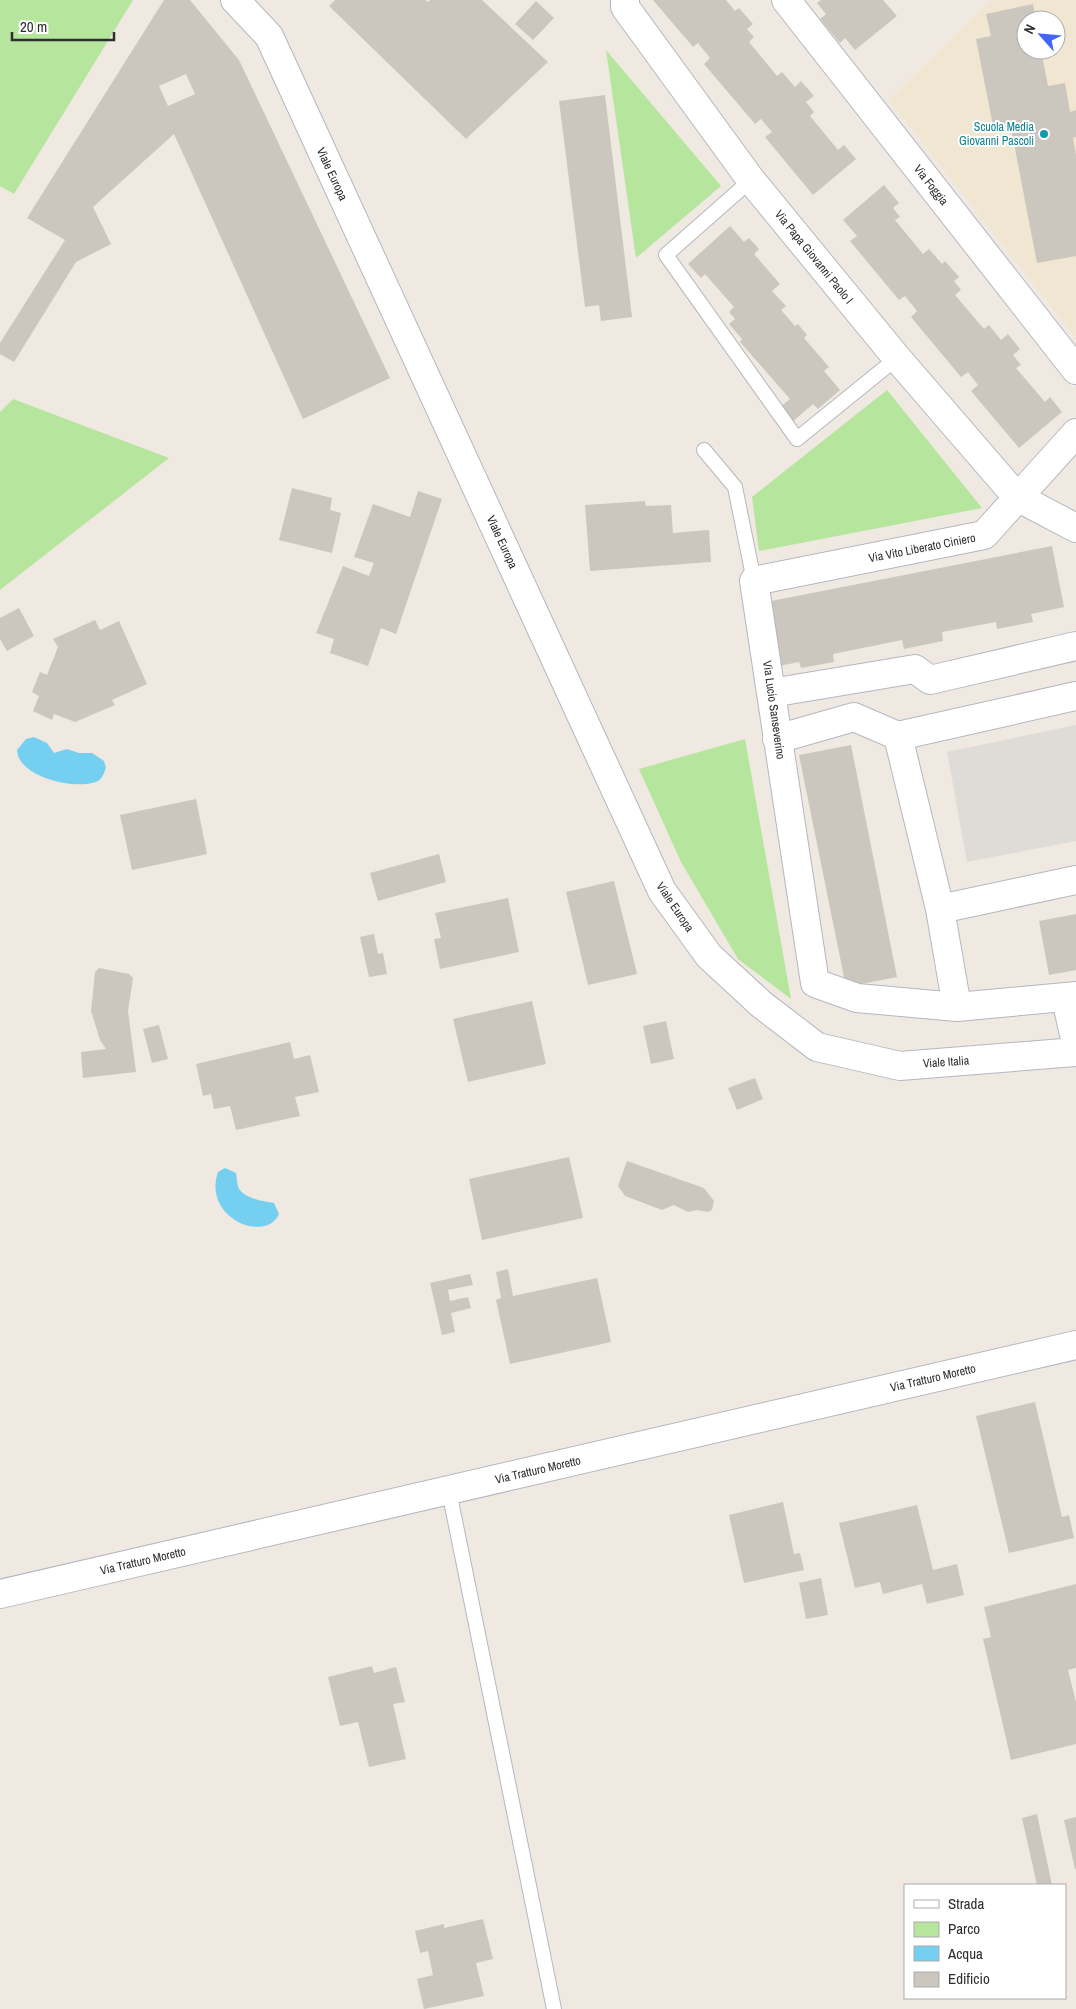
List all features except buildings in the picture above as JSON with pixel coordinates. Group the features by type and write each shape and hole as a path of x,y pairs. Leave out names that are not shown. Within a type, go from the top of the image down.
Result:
{"street":[{"name":"Via Foggia","path":"786,0 1076,370"},
{"name":"Viale Europa","path":"244,3 269,36 662,891 709,956 761,1004 817,1047"},
{"name":"Via Papa Giovanni Paolo I","path":"625,4 751,180 897,358 1017,497"},
{"name":"Via Vito Liberato Ciniero","path":"754,581 984,535 1076,433"},
{"path":"1017,497 1076,528"},
{"name":"Via Lucio Sanseverino","path":"754,581 816,983 857,998 957,1007"},
{"path":"771,693 915,669 930,680 1076,646"},
{"path":"777,739 854,717 898,736 1076,696"},
{"path":"898,736 940,909 957,1007 1071,998 1076,1043"},
{"path":"940,909 1076,880"},
{"name":"Viale Italia","path":"817,1047 900,1066 1076,1052"},
{"name":"Via Tratturo Moretto","path":"0,1594 1076,1345"}],"lane":[{"path":"751,180 666,255 797,439 897,358"},
{"name":"Via Lucio Sanseverino","path":"704,450 735,487 754,581"},
{"path":"449,1490 554,2009"}],"shaded area":[{"path":"991,0 1076,0 1076,338 889,100"},
{"path":"1076,725 1076,841 967,862 947,752"}],"green space":[{"path":"0,0 133,0 14,194 0,186"},
{"path":"606,50 721,186 636,258"},
{"path":"887,390 982,508 759,551 752,497"},
{"path":"13,399 169,458 0,590 0,412"},
{"path":"745,739 791,999 738,959 681,862 639,769"}],"water":[{"path":"34,737 47,743 54,753 67,749 79,753 92,753 104,761 106,768 102,777 98,781 89,784 77,784 50,780 38,775 27,768 20,760 17,750 26,739"},
{"path":"225,1168 236,1173 239,1189 246,1195 274,1203 279,1214 272,1223 262,1227 250,1226 238,1222 227,1213 219,1202 215,1188 218,1172"}],"place":[{"name":"Scuola Media Giovanni Pascoli","path":"1044,134"}]}
